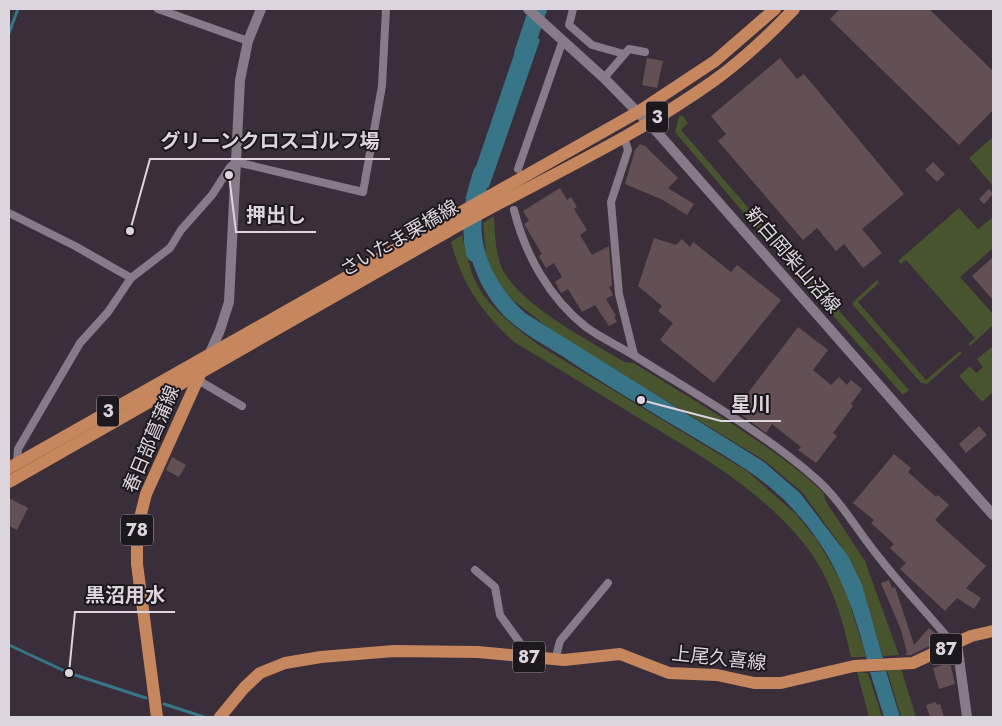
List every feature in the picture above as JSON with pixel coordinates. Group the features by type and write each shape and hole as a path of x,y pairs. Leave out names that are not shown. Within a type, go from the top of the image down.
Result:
{"main road":[{"name":"さいたま栗橋線","path":"13,466 128,400 504,194 638,112 715,61 776,9"},
{"name":"さいたま栗橋線","path":"504,194 572,167 648,123 712,82 762,42 794,9"},
{"name":"さいたま栗橋線","path":"9,482 202,371 370,278 448,225"},
{"name":"春日部菖蒲線","path":"157,717 137,564 137,530 146,494 208,357"},
{"name":"上尾久喜線","path":"220,717 244,688 260,673 299,660 394,651 478,652 555,660 620,654 669,673 717,675 754,682 781,683 854,666 913,663 971,636 993,631"}],"street":[{"path":"158,9 248,41"},
{"path":"208,357 220,330 229,302 240,80 248,41 261,9"},
{"path":"236,162 363,192 382,86 386,9"},
{"name":"新白岡柴山沼線","path":"528,9 604,78 638,112 993,515"},
{"path":"573,9 569,25 592,45 624,54"},
{"path":"518,169 560,38"},
{"path":"604,78 629,49 645,52"},
{"path":"624,137 628,150 611,202 618,294 634,355"},
{"path":"13,466 18,449 80,343 108,312 131,278 170,248 181,230 212,195 230,167 236,162"},
{"path":"514,210 520,233 537,269 550,289 586,327 634,355 772,445 815,478 839,502 877,555 958,651 967,717"},
{"path":"9,213 131,278"},
{"path":"196,382 203,383 242,406"},
{"path":"474,570 495,587 500,615 523,647 524,657"},
{"path":"555,660 560,641 608,583"}],"green space":[{"path":"682,115 688,123 681,130 770,233 765,238 675,132 679,117"},
{"path":"993,137 993,186 969,158"},
{"path":"959,208 978,229 993,217 993,248 960,277 993,314 993,325 970,346 968,344 975,338 906,260 901,264 898,261"},
{"path":"494,216 496,248 501,266 509,280 538,308 625,362 634,363 732,424 780,457 824,493 825,500 865,561 899,655 883,656 861,585 839,543 802,492 765,461 554,332 514,301 496,281 486,255 483,223"},
{"path":"462,235 477,285 491,305 510,323 540,346 747,471 796,514 817,540 845,588 866,657 851,657 839,610 827,580 811,553 785,522 749,490 711,463 514,342 502,331 475,297 461,272 451,242"},
{"path":"782,246 909,390 903,395 777,252"},
{"path":"877,280 879,283 858,302 926,380 960,351 962,353 927,384 921,383 853,305 853,302"},
{"path":"993,346 993,392 982,402 959,376 970,366 976,373 983,367 977,359"},
{"path":"901,669 916,717 901,717 887,670"},
{"path":"857,672 868,673 882,717 869,717"}],"water":[{"path":"524,25 540,40 489,187 465,199"},
{"path":"481,225 485,250 494,274 500,284 525,313 764,462 800,493 848,556 862,585 883,658 867,660 855,617 839,577 805,523 780,496 745,469 611,388 537,341 504,316 491,300 481,283 467,244 465,234"},
{"path":"886,671 900,717 884,717 870,672"}],"building":[{"path":"840,9 929,9 993,71 993,110 959,145 830,19"},
{"path":"647,58 663,61 657,88 642,85"},
{"path":"780,58 797,79 804,74 904,194 862,229 882,253 863,268 844,244 836,251 817,228 803,240 718,141 726,134 711,116"},
{"path":"640,144 645,146 678,178 668,188 694,204 687,215 663,200 625,184 635,150"},
{"path":"933,162 945,174 937,182 925,170"},
{"path":"560,188 567,200 571,197 577,207 574,209 587,230 580,235 592,255 609,246 612,286 609,287 613,295 606,299 616,316 614,317 617,322 609,326 595,305 582,312 568,289 561,293 555,282 562,277 554,263 546,268 539,256 542,254 524,224 529,221 523,211"},
{"path":"989,189 993,194 984,204 979,199"},
{"path":"654,238 676,245 682,239 690,247 693,242 731,272 737,265 781,300 714,383 660,340 673,323 658,311 662,306 638,286"},
{"path":"993,257 993,300 972,276"},
{"path":"798,327 828,350 813,370 831,385 839,377 847,385 851,380 862,389 851,404 853,406 833,433 837,436 816,463 798,450 801,447 772,424 766,433 735,410"},
{"path":"979,426 987,435 966,453 959,444"},
{"path":"894,454 911,468 908,472 936,497 938,495 949,505 935,520 986,566 966,588 981,598 974,609 957,598 945,611 900,569 906,563 890,548 894,544 871,523 874,520 853,503"},
{"path":"172,457 186,465 179,477 166,470"},
{"path":"9,498 28,508 17,530 9,526"},
{"path":"889,580 892,588 895,587 914,645 929,628 936,634 938,642 911,655 905,655 907,653 901,630 881,583"},
{"path":"950,663 955,684 939,689 933,668"},
{"path":"936,702 937,705 940,704 944,717 930,717 926,705"}],"waterway":[{"path":"9,33 18,9"},
{"path":"523,54 538,9"},
{"path":"475,253 472,233 473,213 482,173"},
{"path":"9,645 69,673 146,698"},
{"path":"164,704 204,717"}],"place":[{"name":"押出し","path":"229,175"},
{"name":"グリーンクロスゴルフ場","path":"130,231"},
{"name":"星川","path":"641,400"},
{"name":"黒沼用水","path":"69,673"}]}
